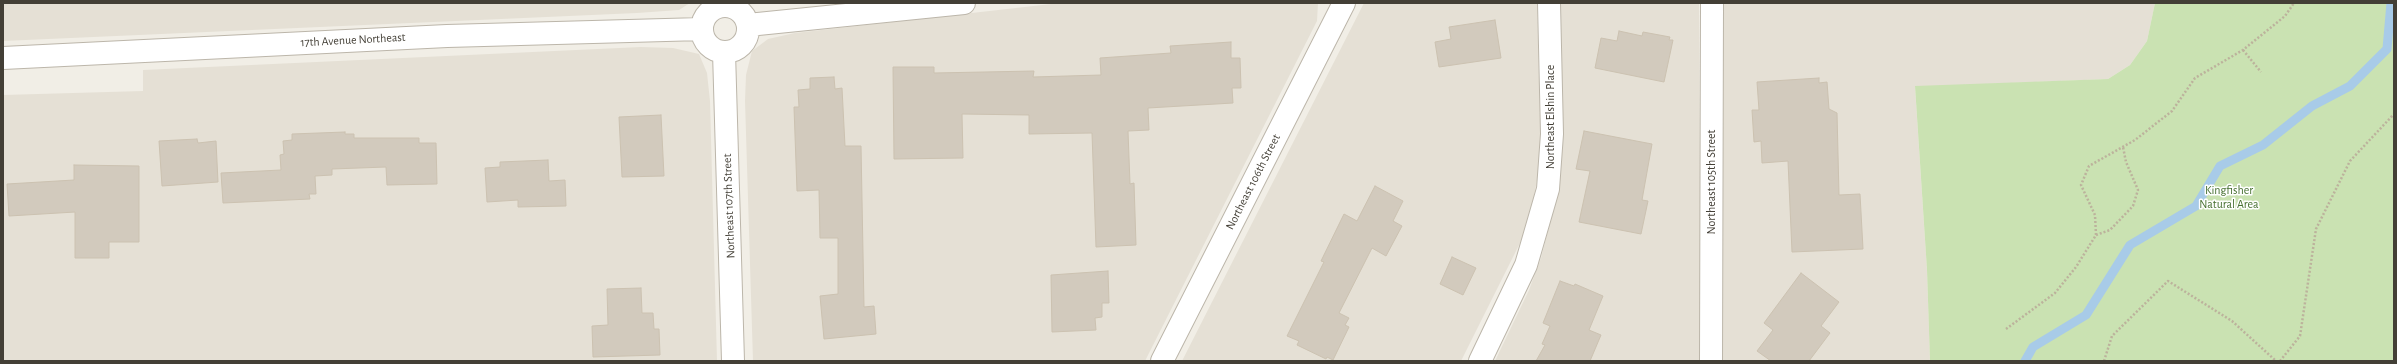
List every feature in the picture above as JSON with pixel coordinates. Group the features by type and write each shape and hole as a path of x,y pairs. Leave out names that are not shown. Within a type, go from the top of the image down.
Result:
{"street":[{"path":"748,25 964,3"},
{"name":"Northeast 106th Street","path":"1162,361 1344,3"},
{"name":"Northeast Elshin Place","path":"1480,361 1526,265 1548,189 1552,134 1549,3"},
{"name":"Northeast 105th Street","path":"1711,361 1712,3"},
{"path":"723,5 734,8 740,12 748,25 748,32 741,45 736,49 724,52 715,50 709,46 704,39 702,29 706,17 711,11 723,5"},
{"name":"17th Avenue Northeast","path":"3,58 447,36 702,29"},
{"name":"Northeast 107th Street","path":"724,52 733,361"}],"path":[{"path":"2006,329 2055,293 2076,267 2096,235 2095,214 2081,185 2089,166 2123,147 2172,111 2195,78 2243,50 2285,16 2294,3"},
{"path":"2243,50 2262,72"},
{"path":"2280,361 2300,336 2316,229 2350,161 2394,114"},
{"path":"2096,235 2110,230 2133,206 2138,190 2126,162 2123,147"},
{"path":"2104,361 2112,336 2168,281 2232,321 2276,361"}],"shaded area":[{"path":"3,3 690,3 679,10 637,13 3,41"},
{"path":"1060,3 1318,3 1317,21 1145,361 753,361 745,101 746,75 752,51 768,39 795,33"},
{"path":"1364,3 1537,3 1541,159 1530,217 1521,241 1461,361 1182,361"},
{"path":"1559,3 1699,3 1701,361 1495,361 1529,290 1541,258 1558,191"},
{"path":"1721,3 2155,3 2147,41 2130,65 2108,79 1915,87 1927,270 1930,361 1720,361"},
{"path":"641,47 673,48 699,54 707,73 710,101 717,361 3,361 3,95 143,91 143,70"}],"green space":[{"name":"Kingfisher Natural Area","path":"2155,3 2394,3 2394,361 1930,361 1927,270 1915,86 2108,79 2130,65 2147,41"}],"building":[{"path":"1495,20 1501,58 1439,67 1435,42 1451,39 1449,27"},
{"path":"1619,31 1642,36 1643,32 1670,37 1669,40 1673,40 1664,82 1595,68 1601,38 1617,41"},
{"path":"1231,42 1231,58 1240,58 1241,88 1232,88 1233,103 1148,108 1149,130 1128,131 1130,184 1134,183 1136,245 1096,247 1092,133 1029,134 1029,115 962,114 963,158 894,159 893,67 934,67 934,73 1034,71 1033,77 1101,75 1100,58 1171,53 1170,46"},
{"path":"834,77 835,89 842,88 845,146 861,146 864,307 874,306 876,334 824,339 820,296 838,294 838,238 820,238 819,190 797,191 794,107 799,107 798,90 810,89 810,78"},
{"path":"1819,78 1819,83 1827,82 1829,109 1837,113 1839,195 1860,194 1863,249 1792,252 1788,161 1762,163 1761,141 1754,142 1752,110 1759,110 1757,82"},
{"path":"661,115 664,176 622,177 619,117"},
{"path":"1584,131 1652,144 1642,200 1648,201 1641,234 1579,222 1590,171 1576,169"},
{"path":"345,132 345,134 354,134 354,138 419,138 419,143 436,143 437,184 387,185 386,167 332,169 332,175 315,176 316,194 309,194 310,199 223,203 221,173 281,170 280,155 284,154 283,141 292,140 292,134"},
{"path":"197,139 198,143 216,141 218,182 162,186 159,141"},
{"path":"548,160 549,181 565,180 566,206 518,207 518,200 487,202 485,168 500,167 500,162"},
{"path":"74,165 139,166 139,242 109,242 109,258 75,258 75,212 9,216 7,184 74,180"},
{"path":"1375,186 1403,201 1393,221 1402,226 1386,256 1372,248 1339,313 1349,318 1345,325 1349,327 1333,360 1327,357 1326,359 1297,345 1299,341 1287,336 1324,262 1321,261 1344,214 1357,221"},
{"path":"1452,257 1476,268 1463,295 1440,284"},
{"path":"1108,271 1109,303 1102,303 1102,317 1095,318 1096,330 1052,332 1051,275"},
{"path":"1801,273 1839,302 1821,326 1830,333 1809,361 1771,361 1757,351 1773,330 1764,323"},
{"path":"1560,281 1574,286 1575,284 1603,296 1589,330 1601,335 1590,361 1536,361 1545,345 1542,344 1550,326 1543,323"},
{"path":"641,288 642,313 653,313 654,329 659,329 660,355 593,357 592,326 608,325 607,289"}],"waterway":[{"path":"2025,361 2033,347 2086,315 2130,245 2196,206 2220,166 2263,145 2312,106 2350,86 2387,49 2391,3"}]}
